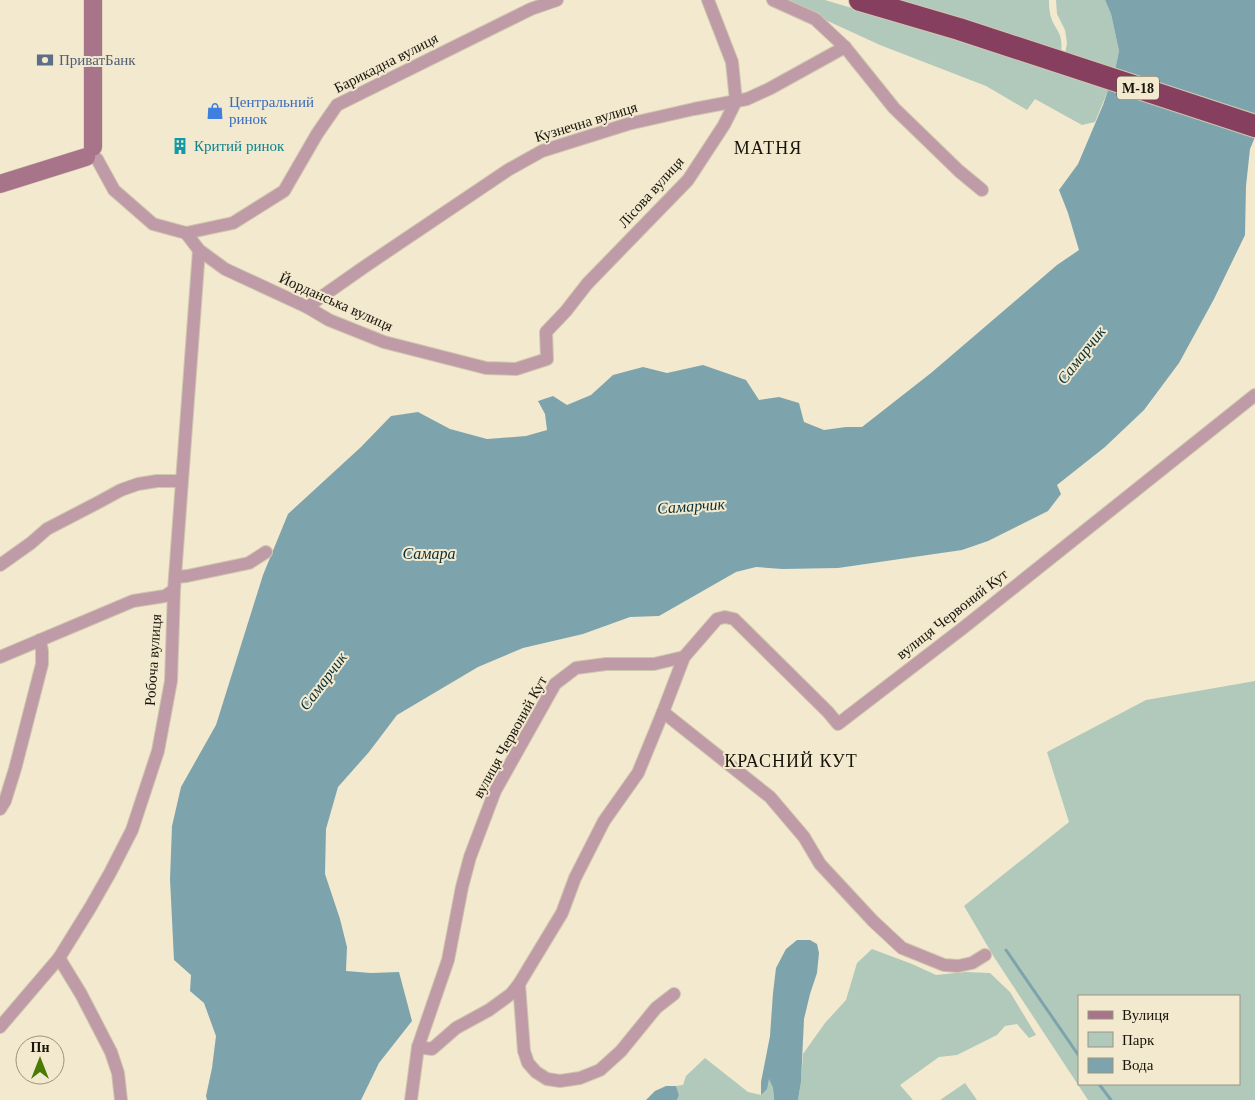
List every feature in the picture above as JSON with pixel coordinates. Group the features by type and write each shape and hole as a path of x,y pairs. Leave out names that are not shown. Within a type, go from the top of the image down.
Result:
{"highway":[{"name":"М-18","path":"860,0 959,29 1255,126"}],"street":[{"path":"93,0 92,154 114,190 154,224 186,233"},
{"name":"Барикадна вулиця","path":"186,233 234,223 284,191 317,134 337,105 523,14 557,0"},
{"path":"708,0 732,62 736,101"},
{"path":"773,0 815,20 845,47 894,108 959,171 982,190"},
{"name":"Кузнечна вулиця","path":"307,307 508,170 542,151 628,124 747,99 770,89 845,47"},
{"name":"Лісова вулиця","path":"547,359 546,332 566,311 587,284 688,180 724,125 736,101"},
{"path":"0,184 92,154"},
{"name":"Йорданська вулиця","path":"186,233 199,250 224,269 307,307 329,320 384,342 486,368 516,369 547,359"},
{"name":"Робоча вулиця","path":"0,1028 59,958 110,873 132,830 158,751 171,681 174,590 181,481 199,250"},
{"name":"вулиця Червоний Кут","path":"418,1047 432,1049 456,1028 489,1010 511,994 519,984 562,913 575,878 604,821 638,773 684,657 717,619 725,617 734,619 838,724 963,628 1255,394"},
{"path":"0,564 31,543 47,529 121,490 138,484 157,481 181,481"},
{"path":"175,577 249,563 266,552"},
{"path":"0,657 133,601 165,596 174,590"},
{"path":"0,809 5,801 15,769 42,664 40,640"},
{"name":"вулиця Червоний Кут","path":"411,1100 418,1047 448,960 462,887 480,827 495,791 555,684 576,668 606,664 654,664 684,657"},
{"path":"663,712 770,796 804,837 820,864 873,922 902,948 944,965 958,966 972,963 985,955"},
{"path":"59,958 81,994 111,1052 118,1073 121,1100"},
{"path":"519,984 524,1051 528,1063 536,1072 547,1079 560,1081 580,1078 600,1070 621,1051 656,1008 674,994"}],"green space":[{"path":"782,0 825,0 1019,58 1109,88 1095,122 1082,125 1035,99 1027,110 986,86 880,45"},
{"path":"898,0 1049,0 1051,19 1060,34 1061,52"},
{"path":"1056,0 1105,0 1111,14 1119,51 1115,70 1065,54 1067,43 1065,30 1057,14"},
{"path":"1255,681 1255,1100 1088,1100 1078,1085 1240,1085 1240,995 1078,995 1078,1085 994,957 964,906 1069,822 1047,752 1146,700"},
{"path":"872,949 936,975 966,972 990,973 1010,992 1036,1035 1029,1038 1017,1024 1005,1026 997,1035 957,1055 939,1057 900,1085 913,1100 798,1100 803,1054 825,1023 846,1000 857,963"},
{"path":"705,1058 748,1092 761,1095 769,1078 773,1088 774,1100 677,1100 679,1095 676,1086 683,1085 686,1076"},
{"path":"965,1083 977,1100 940,1100"}],"water":[{"name":"Самара","path":"1105,0 1255,0 1255,137 1250,149 1246,186 1245,235 1214,299 1179,363 1144,410 1105,447 1057,485 1061,494 1048,511 988,541 962,550 838,568 782,569 756,567 736,572 659,616 630,617 583,634 523,648 478,667 397,715 369,752 338,787 326,829 325,874 347,947 346,971 371,973 399,972 412,1021 379,1063 361,1100 207,1100 206,1096 216,1036 204,1003 190,991 191,975 174,960 170,879 172,826 181,787 216,725 263,575 288,514 361,447 391,416 418,412 450,429 487,439 526,436 547,430 545,414 538,401 553,396 567,405 591,395 613,375 643,367 667,373 703,365 746,380 759,400 779,397 799,403 804,422 824,430 862,427 931,373 1057,265 1079,250 1059,190 1078,164 1103,105 1115,70 1119,51 1111,14"},
{"path":"797,940 810,940 817,944 819,953 817,973 804,1019 801,1082 798,1100 774,1100 773,1088 769,1079 767,1089 761,1095 761,1082 770,1036 776,968 786,949"},
{"path":"666,1086 676,1086 679,1095 677,1100 646,1100 655,1091"}],"waterway":[{"path":"1006,950 1078,1055"},
{"path":"1100,1085 1111,1100"}],"place":[{"name":"ПриватБанк","path":"45,60"},
{"name":"Центральний ринок","path":"215,111"},
{"name":"Критий ринок","path":"180,146"}],"district":[{"name":"МАТНЯ","path":"768,148"},
{"name":"КРАСНИЙ КУТ","path":"791,761"}],"water label":[{"name":"Самарчик","path":"1081,355"},
{"name":"Самарчик","path":"691,506"},
{"name":"Самарчик","path":"323,681"}]}
